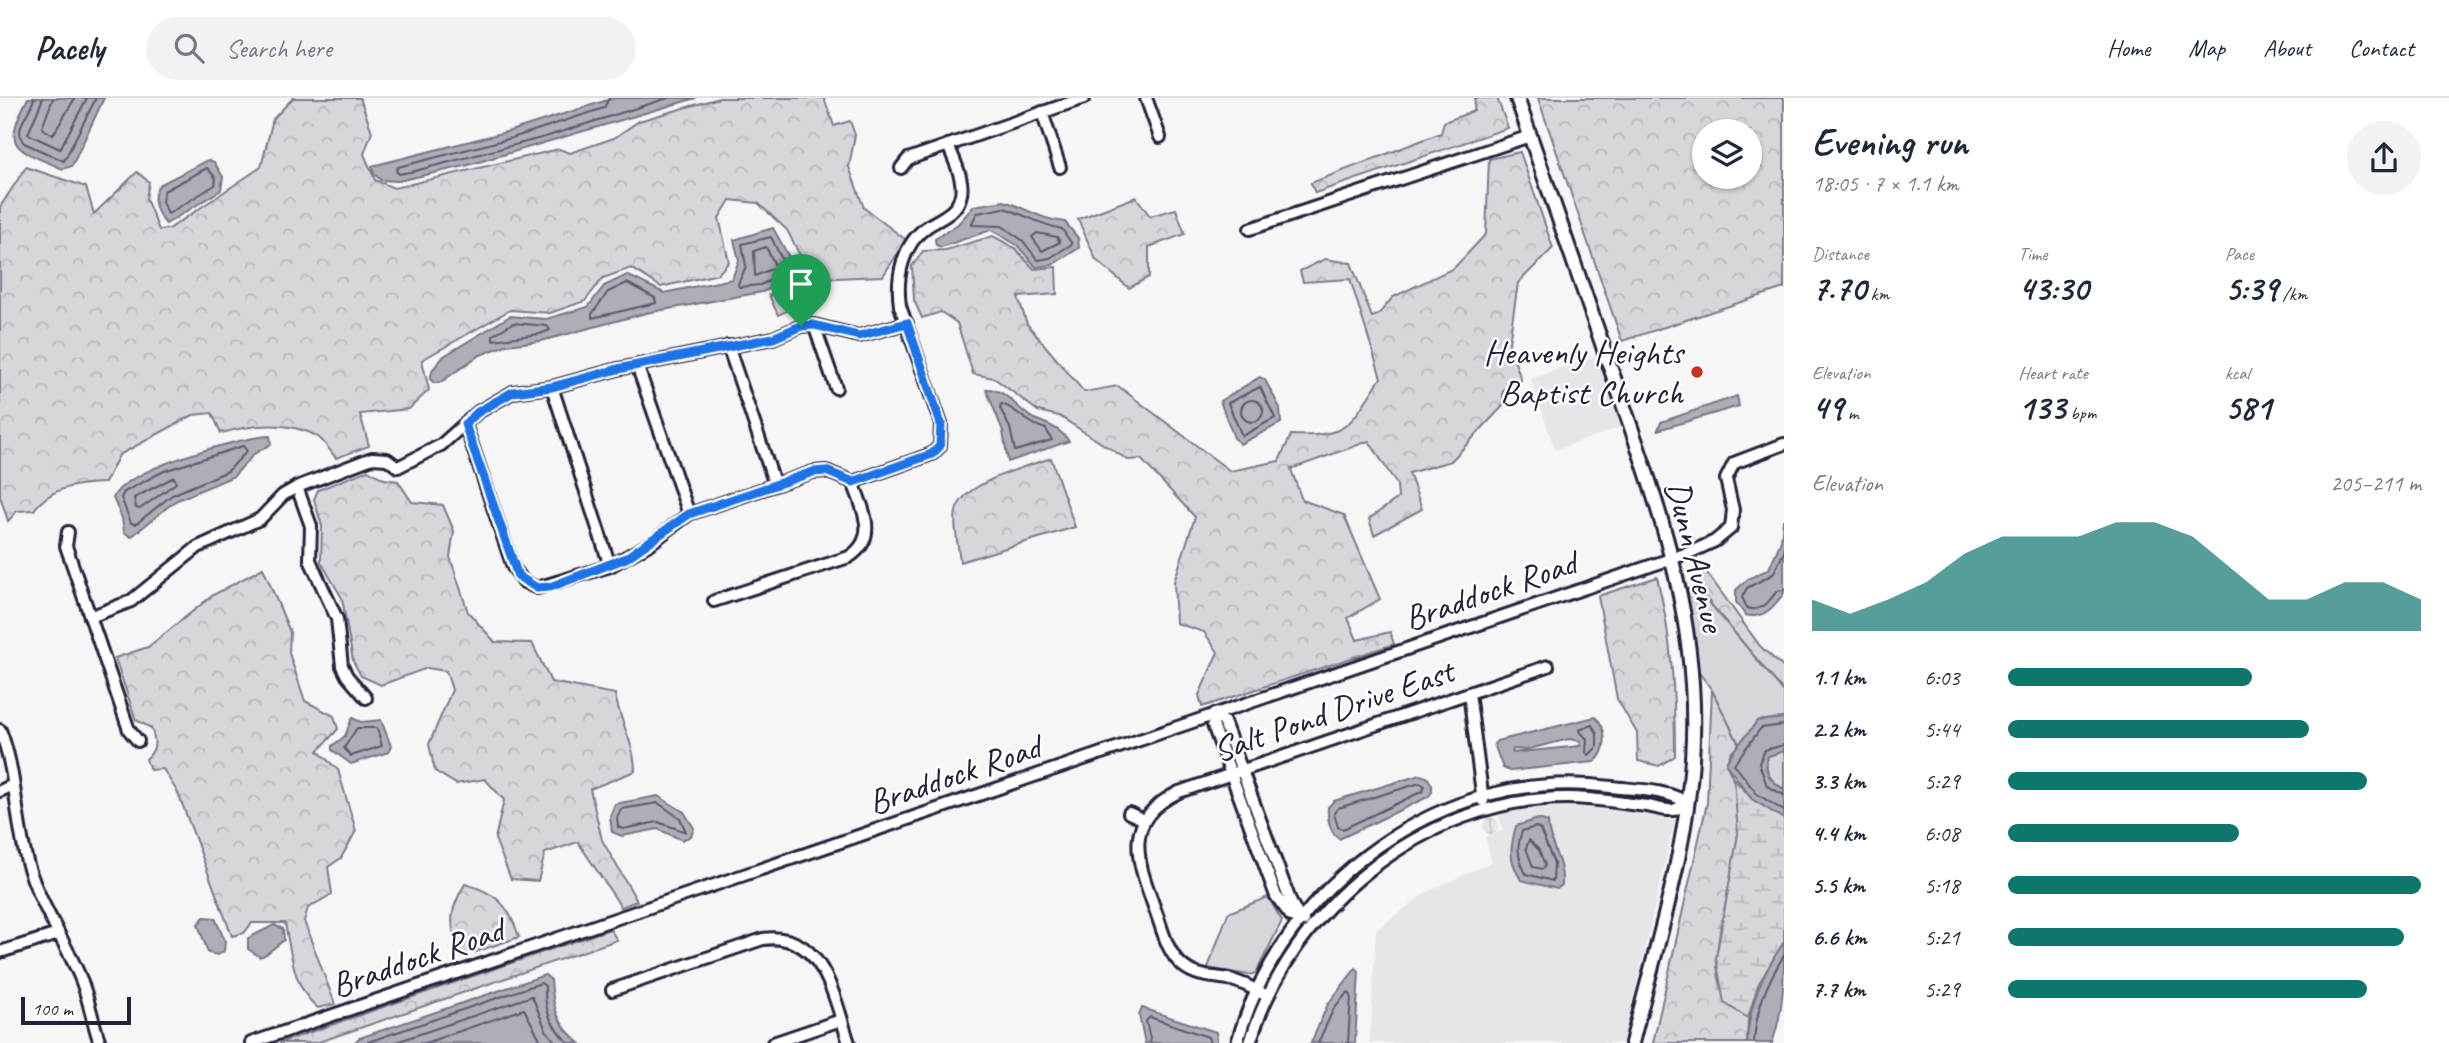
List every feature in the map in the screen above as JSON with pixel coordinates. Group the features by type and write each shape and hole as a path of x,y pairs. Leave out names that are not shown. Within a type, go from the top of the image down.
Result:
{"main road":[{"name":"Dunn Avenue","path":"1517,98 1674,557 1693,671 1692,757 1688,803 1632,1043"}],"street":[{"path":"901,168 908,159 1084,98"},
{"path":"1146,98 1160,137"},
{"path":"1042,112 1060,167"},
{"path":"1250,229 1530,135"},
{"path":"465,424 513,567 522,586 537,588 550,587 610,566 651,543 689,514 813,472 826,471 853,482 923,459 942,449 941,424 898,290 900,266 910,245 925,228 945,216 961,197 960,177 948,145"},
{"path":"90,617 131,601 198,547 260,519 283,495 297,487 372,458 387,459 398,467 441,445 488,405 513,392 552,387 814,325 859,336 907,323"},
{"path":"814,325 836,388"},
{"path":"728,346 775,485"},
{"path":"637,365 689,514"},
{"path":"552,387 610,566"},
{"name":"Braddock Road","path":"251,1043 1715,541 1731,527 1733,510 1726,479 1734,463 1784,444"},
{"path":"714,601 867,548 867,523 853,482"},
{"path":"297,487 311,526 310,560 337,619 342,666 366,698"},
{"path":"68,532 66,546 129,730 138,741"},
{"name":"Salt Pond Drive East","path":"1144,820 1163,800 1548,666"},
{"path":"1469,693 1485,811"},
{"path":"1215,714 1213,725 1236,773 1276,896 1291,916 1312,928"},
{"path":"0,730 28,866 80,977 100,1043"},
{"path":"0,790 13,785"},
{"path":"1237,1043 1257,990 1300,919 1348,869 1376,848 1432,815 1482,796 1534,786 1598,785 1675,795 1688,803"},
{"path":"1250,1043 1268,996 1294,951 1312,928 1335,901 1379,862 1428,833 1485,811 1524,802 1564,798 1674,810 1688,803"},
{"path":"1129,813 1144,820 1137,844 1138,862 1171,952 1191,972 1231,979 1268,996"},
{"path":"0,952 58,934"},
{"path":"612,990 763,939 786,939 805,946 818,960 849,1043"},
{"path":"773,1043 841,1020"}],"shaded area":[{"path":"1600,354 1625,426 1555,450 1531,379"},
{"path":"1591,804 1676,815 1623,1043 1370,1043 1376,930 1427,892 1492,862 1485,837 1503,831 1498,812 1546,805"},
{"path":"1491,818 1499,826 1491,834 1483,826"}],"green space":[{"path":"293,98 360,98 372,132 364,154 375,180 394,188 559,149 570,153 614,138 639,121 719,98 824,98 834,126 850,121 855,135 849,167 864,208 906,240 883,276 812,279 787,230 758,203 730,200 719,218 729,262 718,274 661,287 631,268 603,278 585,301 550,313 510,310 422,360 429,390 409,409 360,414 369,446 336,458 318,437 295,428 257,426 221,433 212,413 193,415 119,455 105,483 66,488 48,496 34,510 17,511 8,521 0,496 0,207 26,167 86,187 94,214 137,172 149,182 146,199 159,230 169,229 261,167 273,119"},
{"path":"1475,98 1497,98 1508,128 1315,193 1311,183 1441,133 1444,122 1474,111"},
{"path":"1538,98 1784,98 1784,288 1622,341"},
{"path":"1520,152 1553,248 1518,283 1509,343 1521,380 1503,390 1503,406 1451,461 1409,473 1422,509 1374,535 1369,519 1398,498 1397,485 1369,441 1291,469 1302,500 1344,515 1380,599 1348,618 1357,640 1390,632 1394,644 1202,707 1199,695 1218,652 1204,632 1176,623 1174,582 1195,517 1141,459 1128,460 1059,416 1038,411 994,378 973,374 957,323 941,312 922,318 914,300 912,266 923,251 946,250 993,236 1015,248 1034,269 1056,267 1057,294 1018,297 1027,324 1084,392 1118,386 1230,471 1279,461 1291,435 1326,434 1338,430 1355,417 1381,378 1350,279 1303,282 1300,271 1325,259 1351,263 1372,317 1378,315 1393,297 1454,268 1486,234 1489,159"},
{"path":"1136,197 1150,216 1176,209 1185,234 1149,247 1149,277 1129,288 1096,260 1078,219"},
{"path":"786,289 793,308 778,315 769,295"},
{"path":"1051,458 1075,527 960,562 955,520 957,508 963,498 998,476"},
{"path":"368,470 384,479 398,481 412,502 443,505 454,531 450,557 468,612 495,642 532,643 551,682 615,694 632,751 635,771 590,789 602,840 637,901 621,907 578,842 545,853 538,881 511,879 495,839 504,800 485,779 456,784 435,771 429,744 452,690 446,671 427,668 381,685 361,676 353,661 342,598 321,562 322,526 314,499 318,490"},
{"path":"1700,563 1760,646 1784,668 1784,692 1698,589"},
{"path":"263,568 290,632 289,653 305,701 334,716 338,729 318,751 338,770 356,831 341,858 328,867 332,894 308,908 304,921 335,1004 318,1008 298,980 285,923 252,923 244,933 232,936 178,793 163,769 150,770 146,759 154,748 153,733 151,728 136,720 115,658 148,647 213,595"},
{"path":"1657,577 1669,644 1675,733 1675,756 1659,766 1638,761 1637,733 1617,699 1598,596"},
{"path":"1687,589 1698,589 1784,692 1784,718 1757,721 1740,746 1712,690 1698,671"},
{"path":"1712,690 1740,746 1731,752 1726,764 1735,785 1738,833 1720,932 1717,967 1725,1003 1748,1018 1747,1043 1653,1043 1707,803"},
{"path":"1784,751 1784,789 1775,783 1767,771 1767,761 1768,756"},
{"path":"1734,779 1752,799 1784,819 1784,942 1758,985 1748,1018 1724,1003 1716,958 1738,834"},
{"path":"465,884 494,896 511,916 519,937 461,957 452,920 455,904"},
{"path":"1268,897 1282,921 1256,973 1249,975 1208,968 1228,913"},
{"path":"610,929 617,940 316,1043 279,1043"}],"water":[{"path":"28,98 104,98 72,166 63,169 18,146 15,128"},
{"path":"614,98 696,98 465,166 398,181 381,180 374,174 372,166 510,131"},
{"path":"208,160 214,162 223,177 221,190 166,224 155,205 159,185"},
{"path":"1004,201 1041,216 1065,222 1078,238 1079,248 1052,265 1036,267 1017,245 991,230 941,247 936,245 935,239 958,224 974,206"},
{"path":"773,228 799,275 797,278 762,292 646,313 541,341 506,345 478,356 441,382 434,383 430,379 433,369 444,356 510,316 546,319 588,307 604,286 627,275 664,293 732,279 739,260 734,240"},
{"path":"1260,377 1265,380 1280,408 1281,423 1240,444 1234,438 1220,401"},
{"path":"986,389 1000,392 1027,414 1056,429 1069,441 1008,462 1003,431"},
{"path":"1737,396 1739,406 1658,430 1661,422"},
{"path":"270,436 271,444 254,454 234,476 175,501 131,537 124,532 122,518 113,498 121,487 159,466 184,457 234,442"},
{"path":"1783,520 1784,593 1763,614 1745,615 1736,602 1736,590 1748,579 1769,569 1781,541"},
{"path":"1595,717 1602,727 1605,740 1599,758 1594,762 1510,771 1503,768 1494,744 1497,741","holes":["1569,739 1581,741 1580,746 1512,753 1513,749 1525,750"]},
{"path":"352,718 361,722 381,720 391,746 389,752 351,764 332,750 332,746 345,736"},
{"path":"1784,718 1784,751 1768,756 1767,771 1775,783 1784,789 1784,819 1752,799 1726,764 1757,721"},
{"path":"1420,775 1427,777 1432,785 1432,792 1428,797 1339,839 1333,833 1328,807 1334,801"},
{"path":"658,796 684,812 694,828 691,836 682,840 658,829 622,836 612,832 610,816 615,804"},
{"path":"1538,819 1548,822 1550,838 1561,868 1562,885 1557,889 1521,880 1512,859 1516,826"},
{"path":"204,917 215,918 225,941 224,951 218,955 208,953 198,924"},
{"path":"274,925 283,929 284,940 260,957 248,949 248,938"},
{"path":"1784,942 1781,1006 1772,1043 1747,1043 1758,990"},
{"path":"1356,968 1359,971 1355,1043 1311,1043 1328,1004"},
{"path":"545,975 551,980 553,999 561,1023 580,1043 354,1043 359,1038"},
{"path":"1142,1008 1216,1032 1217,1043 1145,1043 1139,1015"}],"place":[{"name":"Heavenly Heights Baptist Church","path":"1697,372"}],"route":[{"path":"907,323 941,424 940,446 923,459 853,482 826,471 813,472 689,514 626,558 550,587 537,588 518,576 465,424 478,412 498,398 513,392 552,387 618,369 773,338 801,326 814,325 859,336 877,334 907,323"}]}
